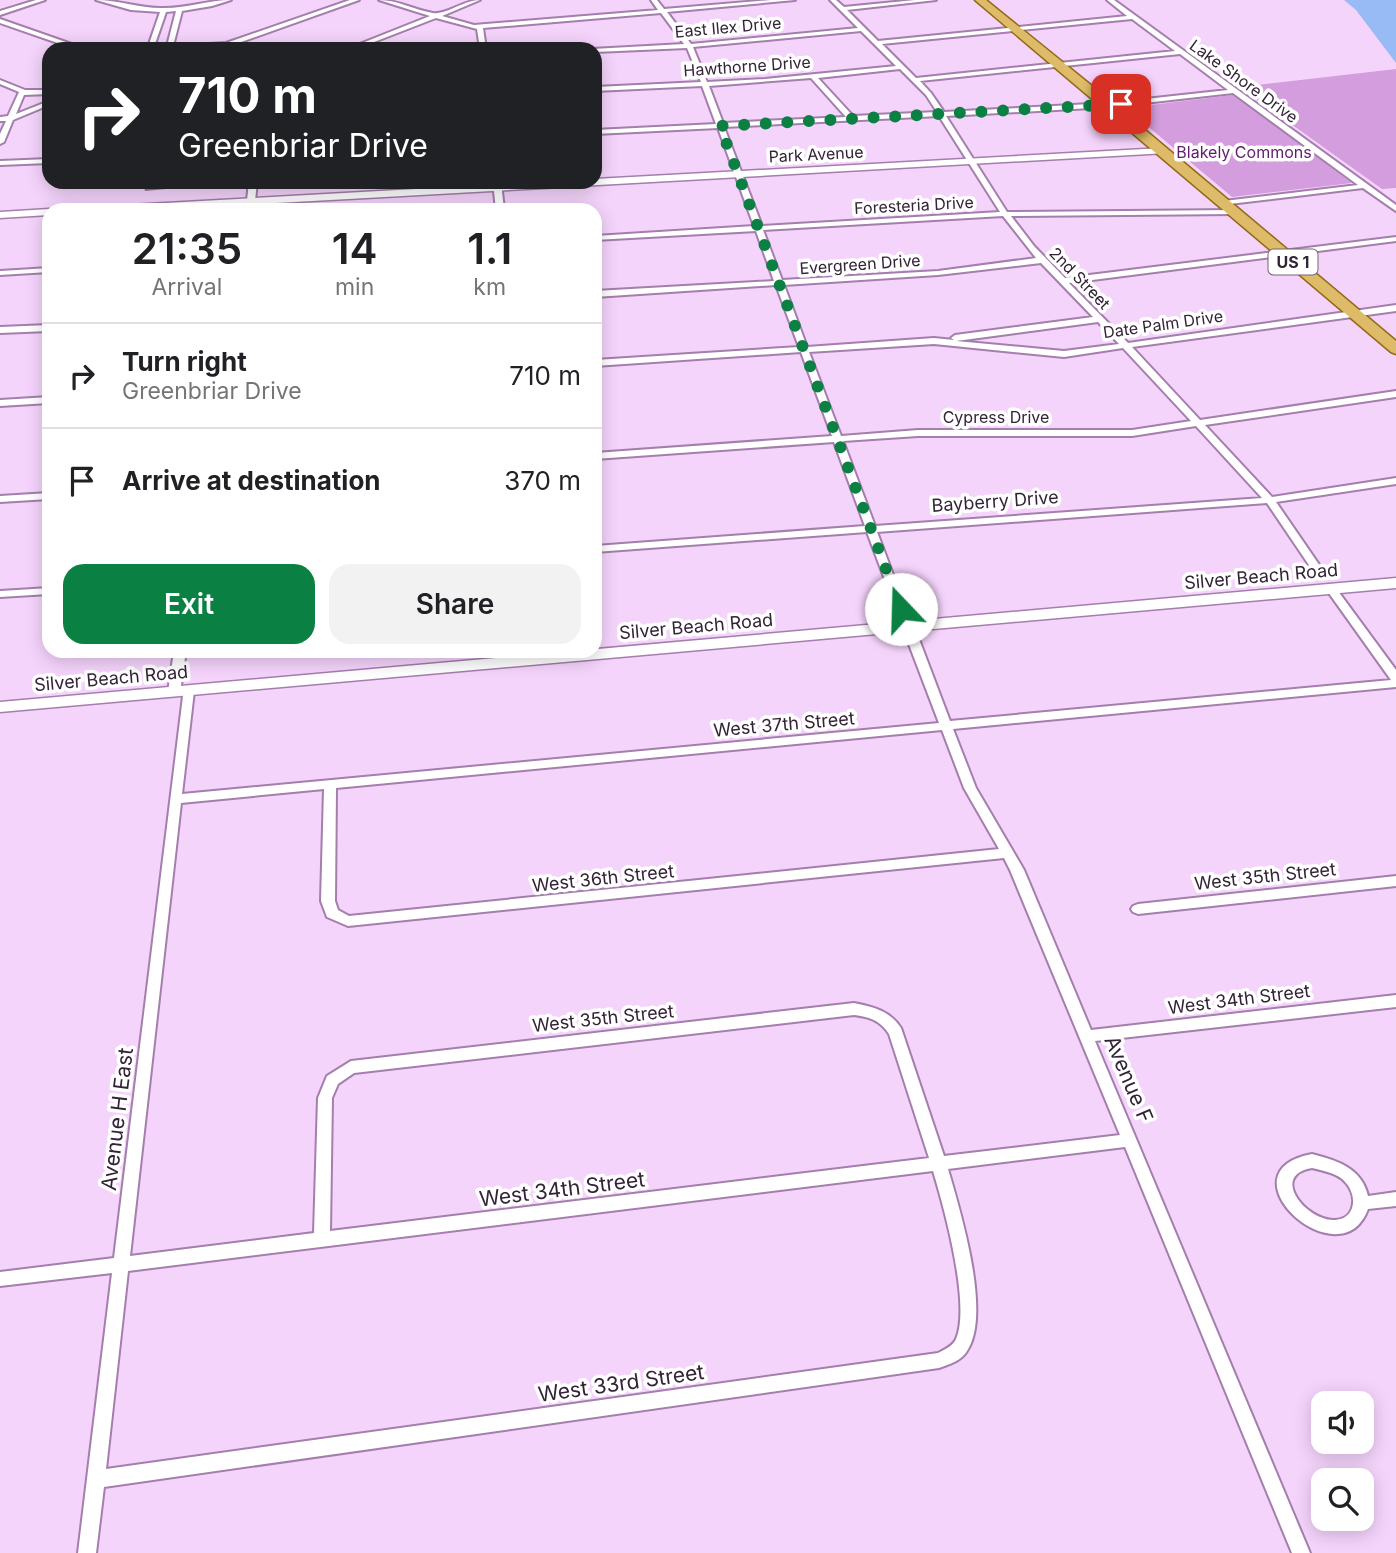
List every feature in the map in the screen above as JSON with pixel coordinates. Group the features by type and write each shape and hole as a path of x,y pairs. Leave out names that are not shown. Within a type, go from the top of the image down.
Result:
{"main road":[{"name":"US 1","path":"980,0 1163,150 1396,349"}],"street":[{"path":"0,13 42,0"},
{"path":"99,0 132,9 163,11 228,0"},
{"path":"236,42 356,0"},
{"path":"383,0 480,26 792,0"},
{"path":"380,42 477,0"},
{"path":"369,42 489,0"},
{"path":"654,0 688,46 704,84 901,609"},
{"name":"2nd Street","path":"833,0 929,94 1005,214 1042,260 1270,500 1317,569"},
{"path":"842,9 933,0"},
{"name":"Lake Shore Drive","path":"1110,0 1396,209"},
{"path":"171,42 179,10"},
{"path":"152,42 163,11"},
{"path":"877,43 1132,17"},
{"path":"0,21 61,42"},
{"path":"480,26 481,42"},
{"name":"East Ilex Drive","path":"602,50 688,46 863,29"},
{"path":"915,80 1180,52"},
{"name":"Hawthorne Drive","path":"602,89 704,84 901,67"},
{"path":"813,76 852,119"},
{"path":"0,84 22,93 42,94"},
{"path":"602,132 1109,105 1234,91"},
{"path":"0,142 22,93"},
{"path":"0,118 11,118 42,106"},
{"name":"Park Avenue","path":"602,180 1163,150"},
{"path":"0,163 42,161"},
{"name":"Foresteria Drive","path":"602,238 1005,214 1229,207 1365,186"},
{"name":"Park Avenue","path":"285,203 450,189"},
{"path":"0,215 42,212"},
{"path":"1063,281 1396,239"},
{"name":"Evergreen Drive","path":"602,294 938,273 1042,260"},
{"path":"0,273 42,270"},
{"name":"Date Palm Drive","path":"934,341 1064,354 1396,309"},
{"name":"Date Palm Drive","path":"602,363 934,341 1100,319"},
{"path":"0,330 42,328"},
{"name":"Cypress Drive","path":"602,456 918,433 1132,433 1396,394"},
{"path":"0,403 42,400"},
{"name":"Bayberry Drive","path":"602,548 1270,500 1396,481"},
{"path":"0,499 42,496"},
{"name":"Silver Beach Road","path":"602,651 1396,583"},
{"path":"1331,589 1396,678"},
{"path":"0,594 42,591"},
{"name":"Avenue F","path":"908,626 971,788 1008,853 1301,1553"},
{"name":"Avenue H East","path":"87,1553 175,799 180,658"},
{"name":"Silver Beach Road","path":"0,707 517,658"},
{"name":"West 37th Street","path":"175,799 1396,683"},
{"name":"West 36th Street","path":"330,785 328,901 332,912 348,921 1008,853"},
{"name":"West 35th Street","path":"1138,909 1396,881"},
{"name":"West 34th Street","path":"1086,1037 1396,1001"},
{"name":"West 35th Street","path":"323,1239 327,1089 340,1073 362,1065 841,1011 874,1012 891,1024 896,1032 937,1164"},
{"name":"West 34th Street","path":"0,1279 1129,1140"},
{"path":"1312,1161 1329,1164 1348,1174 1357,1183 1364,1203 1361,1214 1354,1222 1330,1227 1316,1223 1293,1207 1286,1195 1284,1184 1287,1175 1301,1163 1312,1161"},
{"name":"West 33rd Street","path":"96,1479 908,1366 947,1358 957,1351 964,1341 968,1292 962,1250 937,1164"},
{"path":"1364,1203 1396,1199"}],"green space":[{"path":"1396,69 1396,188 1382,189 1239,87"},
{"name":"Blakely Commons","path":"1233,95 1352,183 1232,197 1126,108"}],"water":[{"path":"1344,0 1396,0 1396,63 1356,10"}],"route":[{"path":"901,609 720,126 1121,104"}]}
